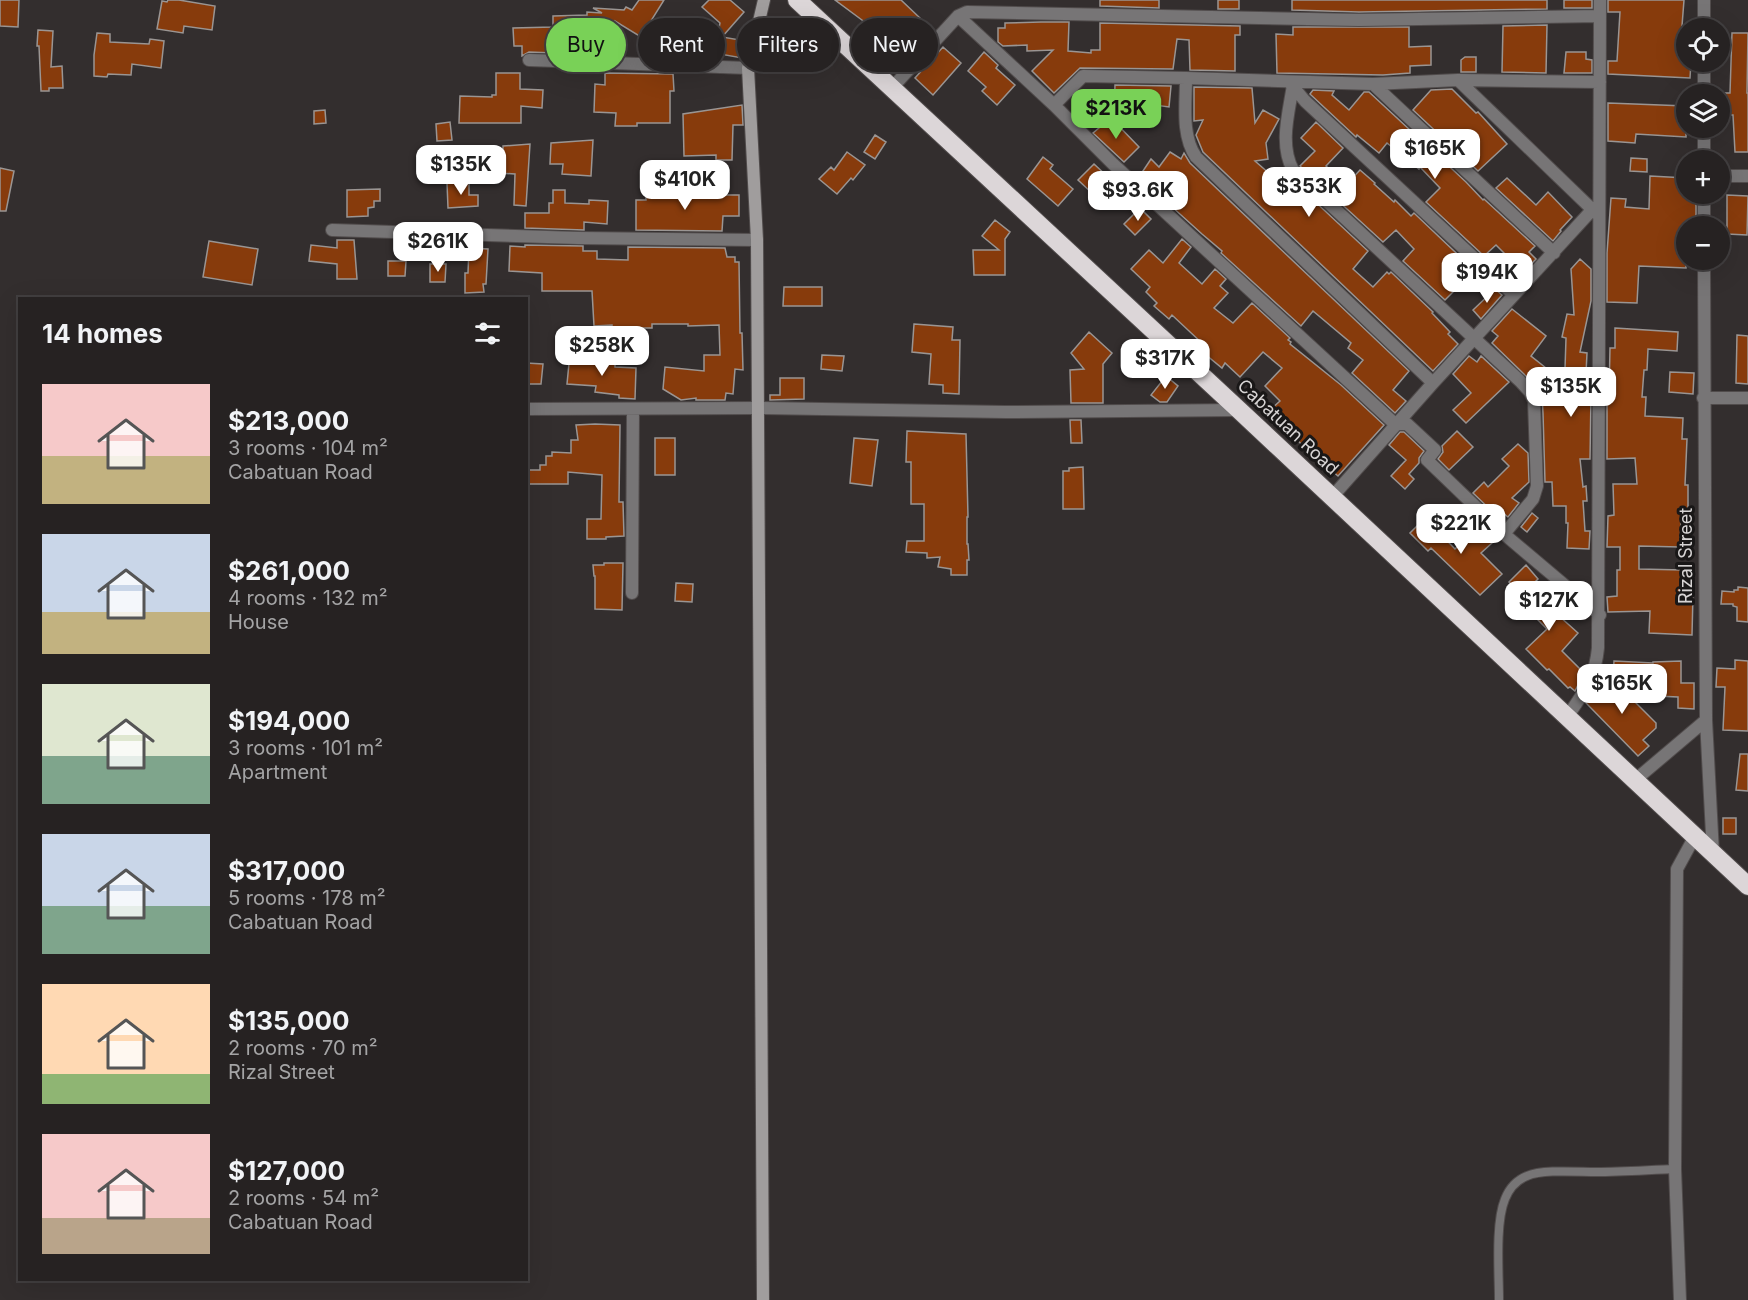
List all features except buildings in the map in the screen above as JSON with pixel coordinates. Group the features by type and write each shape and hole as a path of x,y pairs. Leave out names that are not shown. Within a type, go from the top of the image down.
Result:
{"highway":[{"name":"Cabatuan Road","path":"797,0 1748,886"}],"street":[{"path":"760,18 764,0"},
{"path":"1567,717 1589,684 1596,666 1600,615 1595,213 1600,82 1600,0"},
{"path":"1704,0 1704,18"},
{"path":"891,88 958,16 967,12 1359,20 1599,16"},
{"path":"958,16 1054,105 1113,164 1395,424 1407,424 1435,450 1427,460 1504,534 1600,615"},
{"path":"529,60 737,68"},
{"path":"748,72 757,240 763,1300"},
{"path":"1054,105 1083,76 1373,84 1458,80 1600,82"},
{"path":"1186,78 1187,138 1196,157 1433,383"},
{"path":"1458,80 1595,213"},
{"path":"1290,83 1305,101 1514,295"},
{"path":"1290,83 1285,141 1286,152 1293,170 1530,392 1534,401 1537,486 1533,499 1504,534"},
{"path":"1373,84 1554,253"},
{"path":"1730,176 1748,176"},
{"path":"1332,497 1474,338 1595,213"},
{"path":"332,230 578,238 757,240"},
{"name":"Rizal Street","path":"1704,270 1706,720 1713,853"},
{"path":"1703,398 1748,398"},
{"path":"528,409 759,408 1005,412 1239,410"},
{"path":"632,593 633,409"},
{"path":"1634,781 1706,720"},
{"path":"1680,1300 1675,1168 1677,869 1695,836"}],"lane":[{"path":"1499,1300 1500,1216 1505,1199 1518,1180 1529,1175 1560,1172 1626,1172 1675,1168"}]}
